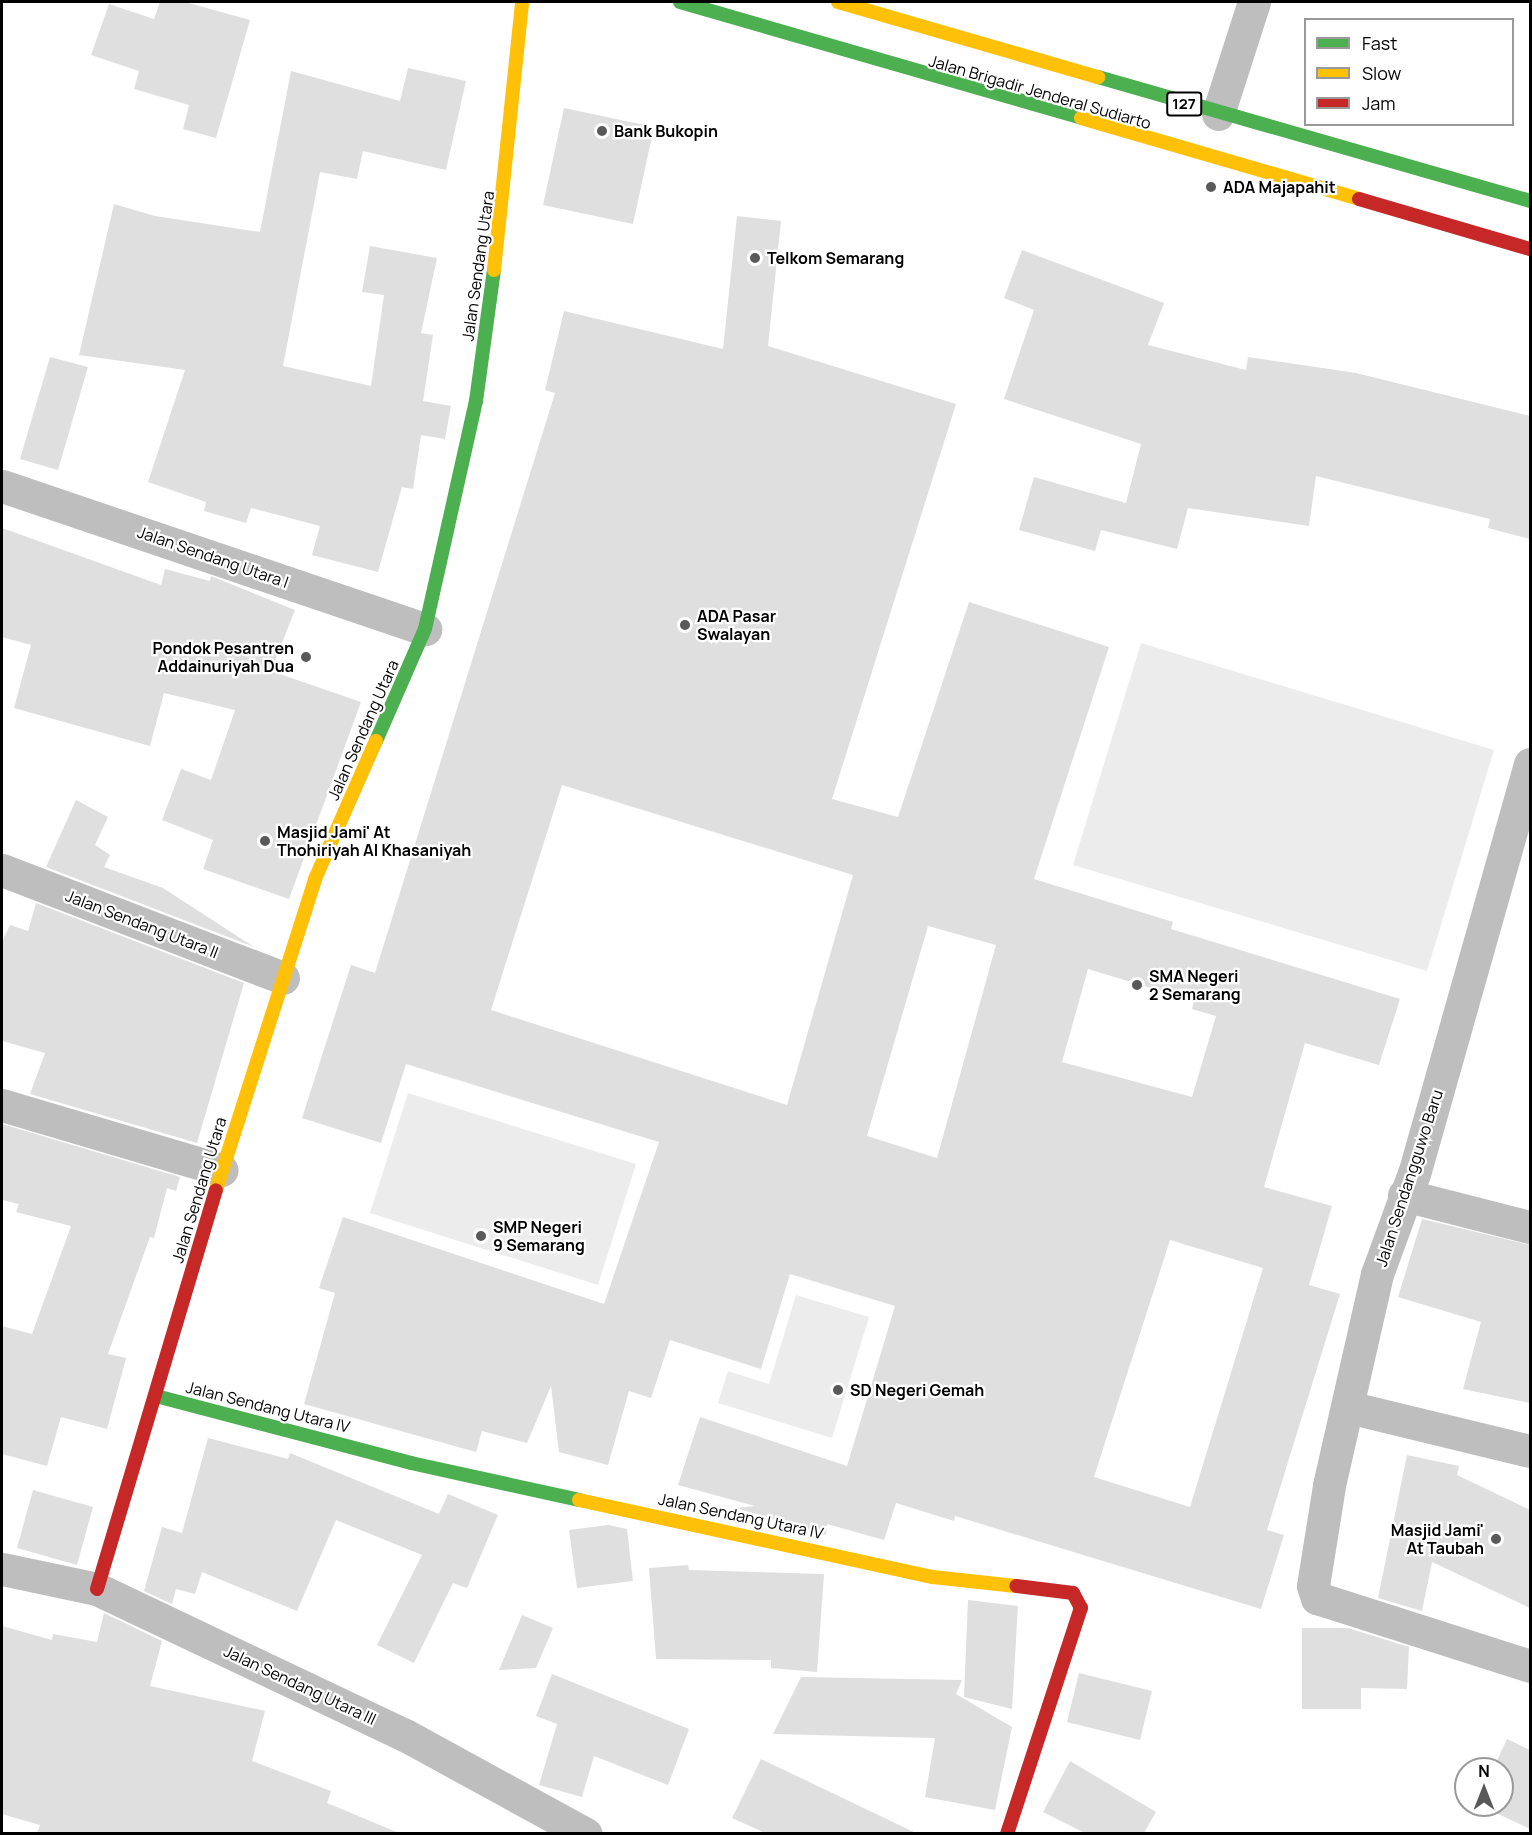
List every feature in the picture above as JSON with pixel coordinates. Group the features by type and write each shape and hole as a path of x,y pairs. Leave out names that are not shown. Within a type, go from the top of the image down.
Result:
{"street":[{"name":"Jalan Sendang Utara","path":"98,1589 222,1170 315,879 425,628 476,401 510,150 522,2"},
{"name":"Jalan Brigadir Jenderal Sudiarto","path":"680,2 1530,249"},
{"name":"Jalan Brigadir Jenderal Sudiarto","path":"838,2 1218,114 1530,201"},
{"path":"1218,114 1254,2"},
{"name":"Jalan Sendang Utara I","path":"2,486 425,628"},
{"name":"Jalan Sendangguwo Baru","path":"1530,764 1404,1195 1375,1285 1329,1486 1313,1586 1317,1598 1530,1666"},
{"name":"Jalan Sendang Utara II","path":"2,870 283,978"},
{"path":"2,1106 222,1170"},
{"path":"1404,1195 1530,1227"},
{"name":"Jalan Sendang Utara IV","path":"156,1396 411,1462 933,1577 1073,1593 1082,1608 1007,1833"},
{"path":"1348,1407 1530,1451"},
{"name":"Jalan Sendang Utara III","path":"2,1569 98,1589 405,1735 586,1833"}],"shaded area":[{"path":"1141,643 1494,750 1427,971 1073,865"},
{"path":"408,1093 636,1164 598,1285 370,1213"},
{"path":"796,1295 869,1317 832,1438 718,1403 728,1371 769,1384"}],"building":[{"path":"160,2 185,2 250,20 216,138 183,129 189,105 134,89 139,71 91,55 109,4 154,19"},
{"path":"408,68 466,81 446,170 363,151 357,179 320,172 283,366 371,386 384,295 362,292 370,246 437,258 421,333 433,335 423,401 451,406 445,439 421,435 413,489 402,487 378,572 312,555 320,526 251,508 246,523 204,511 206,502 148,482 185,370 79,355 114,204 155,216 260,232 291,71 400,101"},
{"path":"564,108 654,127 633,224 543,205"},
{"path":"737,216 781,221 768,346 956,404 832,799 898,817 969,602 1109,647 1034,879 1173,922 1171,929 1400,999 1379,1065 1305,1043 1264,1187 1332,1206 1309,1285 1340,1294 1267,1530 1284,1535 1261,1609 955,1516 954,1521 896,1503 884,1540 827,1524 826,1535 736,1508 755,1506 678,1485 700,1417 847,1466 895,1306 790,1274 761,1369 670,1340 651,1398 629,1391 608,1465 559,1452 551,1386 527,1443 482,1431 476,1452 304,1404 335,1293 319,1288 343,1217 604,1304 659,1142 406,1064 381,1143 302,1118 351,965 375,973 555,393 545,390 564,311 723,349","holes":["562,785 853,875 787,1105 491,1010","928,926 996,945 937,1158 867,1136","1088,969 1194,1001 1192,1009 1216,1016 1192,1097 1062,1062","1170,1240 1263,1268 1190,1507 1094,1477"]},
{"path":"1022,250 1164,303 1148,345 1246,370 1248,357 1356,373 1530,416 1530,539 1488,528 1490,519 1316,476 1309,526 1188,508 1177,549 1101,530 1095,551 1019,530 1034,477 1126,503 1141,444 1004,399 1034,310 1004,298"},
{"path":"50,357 88,367 58,470 20,459"},
{"path":"2,528 161,585 165,569 210,581 211,576 295,610 271,671 361,702 289,899 203,869 213,840 162,820 181,769 211,780 235,710 164,693 150,746 14,708 31,645 2,637"},
{"path":"76,800 108,817 95,845 110,855 104,867 163,888 254,947 46,867"},
{"path":"36,903 244,983 197,1143 30,1094 45,1053 2,1041 2,942 10,925 28,931"},
{"path":"2,1124 180,1177 176,1191 167,1188 154,1238 150,1237 108,1354 126,1358 107,1429 61,1417 47,1466 2,1454 2,1326 32,1334 71,1226 16,1212 19,1204 2,1200"},
{"path":"1422,1219 1530,1245 1530,1403 1463,1389 1481,1322 1398,1297"},
{"path":"208,1438 288,1459 290,1453 439,1514 448,1494 498,1515 467,1588 453,1583 414,1663 377,1645 422,1555 336,1520 297,1611 202,1572 195,1594 176,1589 172,1604 144,1591 162,1527 182,1533"},
{"path":"1407,1455 1459,1466 1457,1475 1530,1510 1530,1608 1432,1562 1422,1611 1378,1598"},
{"path":"33,1490 93,1507 77,1565 17,1548"},
{"path":"608,1525 627,1529 633,1581 577,1588 569,1530"},
{"path":"688,1565 689,1570 824,1574 817,1672 771,1668 771,1660 656,1659 649,1568"},
{"path":"968,1600 1018,1606 1012,1709 964,1697"},
{"path":"104,1613 162,1641 150,1686 265,1711 252,1761 331,1791 327,1803 399,1833 37,1833 40,1825 2,1814 2,1626 52,1640 53,1634 97,1642"},
{"path":"522,1615 553,1628 536,1668 499,1670"},
{"path":"1302,1628 1348,1628 1409,1647 1407,1689 1361,1688 1361,1709 1302,1709"},
{"path":"1079,1673 1152,1691 1140,1740 1067,1722"},
{"path":"552,1674 689,1729 668,1785 594,1756 582,1797 539,1785 557,1724 536,1716"},
{"path":"801,1677 962,1680 956,1694 1012,1727 995,1810 925,1797 935,1738 773,1734"},
{"path":"1507,1739 1530,1750 1530,1829 1504,1817 1514,1817 1514,1757 1499,1757"},
{"path":"761,1759 916,1833 765,1833 732,1818"},
{"path":"1070,1761 1156,1812 1144,1833 1085,1833 1043,1812"}],"traffic: fast":[{"path":"680,2 1081,118"},
{"path":"1098,77 1530,201"},
{"path":"376,741 425,629 476,401 494,270"},
{"path":"156,1396 411,1463 579,1500"}],"traffic: slow":[{"path":"494,270 522,2"},
{"path":"838,2 1098,77"},
{"path":"1081,118 1359,199"},
{"path":"216,1190 315,879 376,741"},
{"path":"579,1500 933,1577 1016,1586"}],"traffic: jam":[{"path":"1359,199 1530,249"},
{"path":"97,1589 216,1190"},
{"path":"1007,1834 1081,1608 1073,1593 1016,1586"}],"place":[{"name":"Bank Bukopin","path":"602,131"},
{"name":"ADA Majapahit","path":"1211,187"},
{"name":"Telkom Semarang","path":"755,258"},
{"name":"ADA Pasar Swalayan","path":"685,625"},
{"name":"Pondok Pesantren Addainuriyah Dua","path":"306,657"},
{"name":"Masjid Jami' At Thohiriyah Al Khasaniyah","path":"265,841"},
{"name":"SMA Negeri 2 Semarang","path":"1137,985"},
{"name":"SMP Negeri 9 Semarang","path":"481,1236"},
{"name":"SD Negeri Gemah","path":"838,1390"},
{"name":"Masjid Jami' At Taubah","path":"1496,1539"}]}
